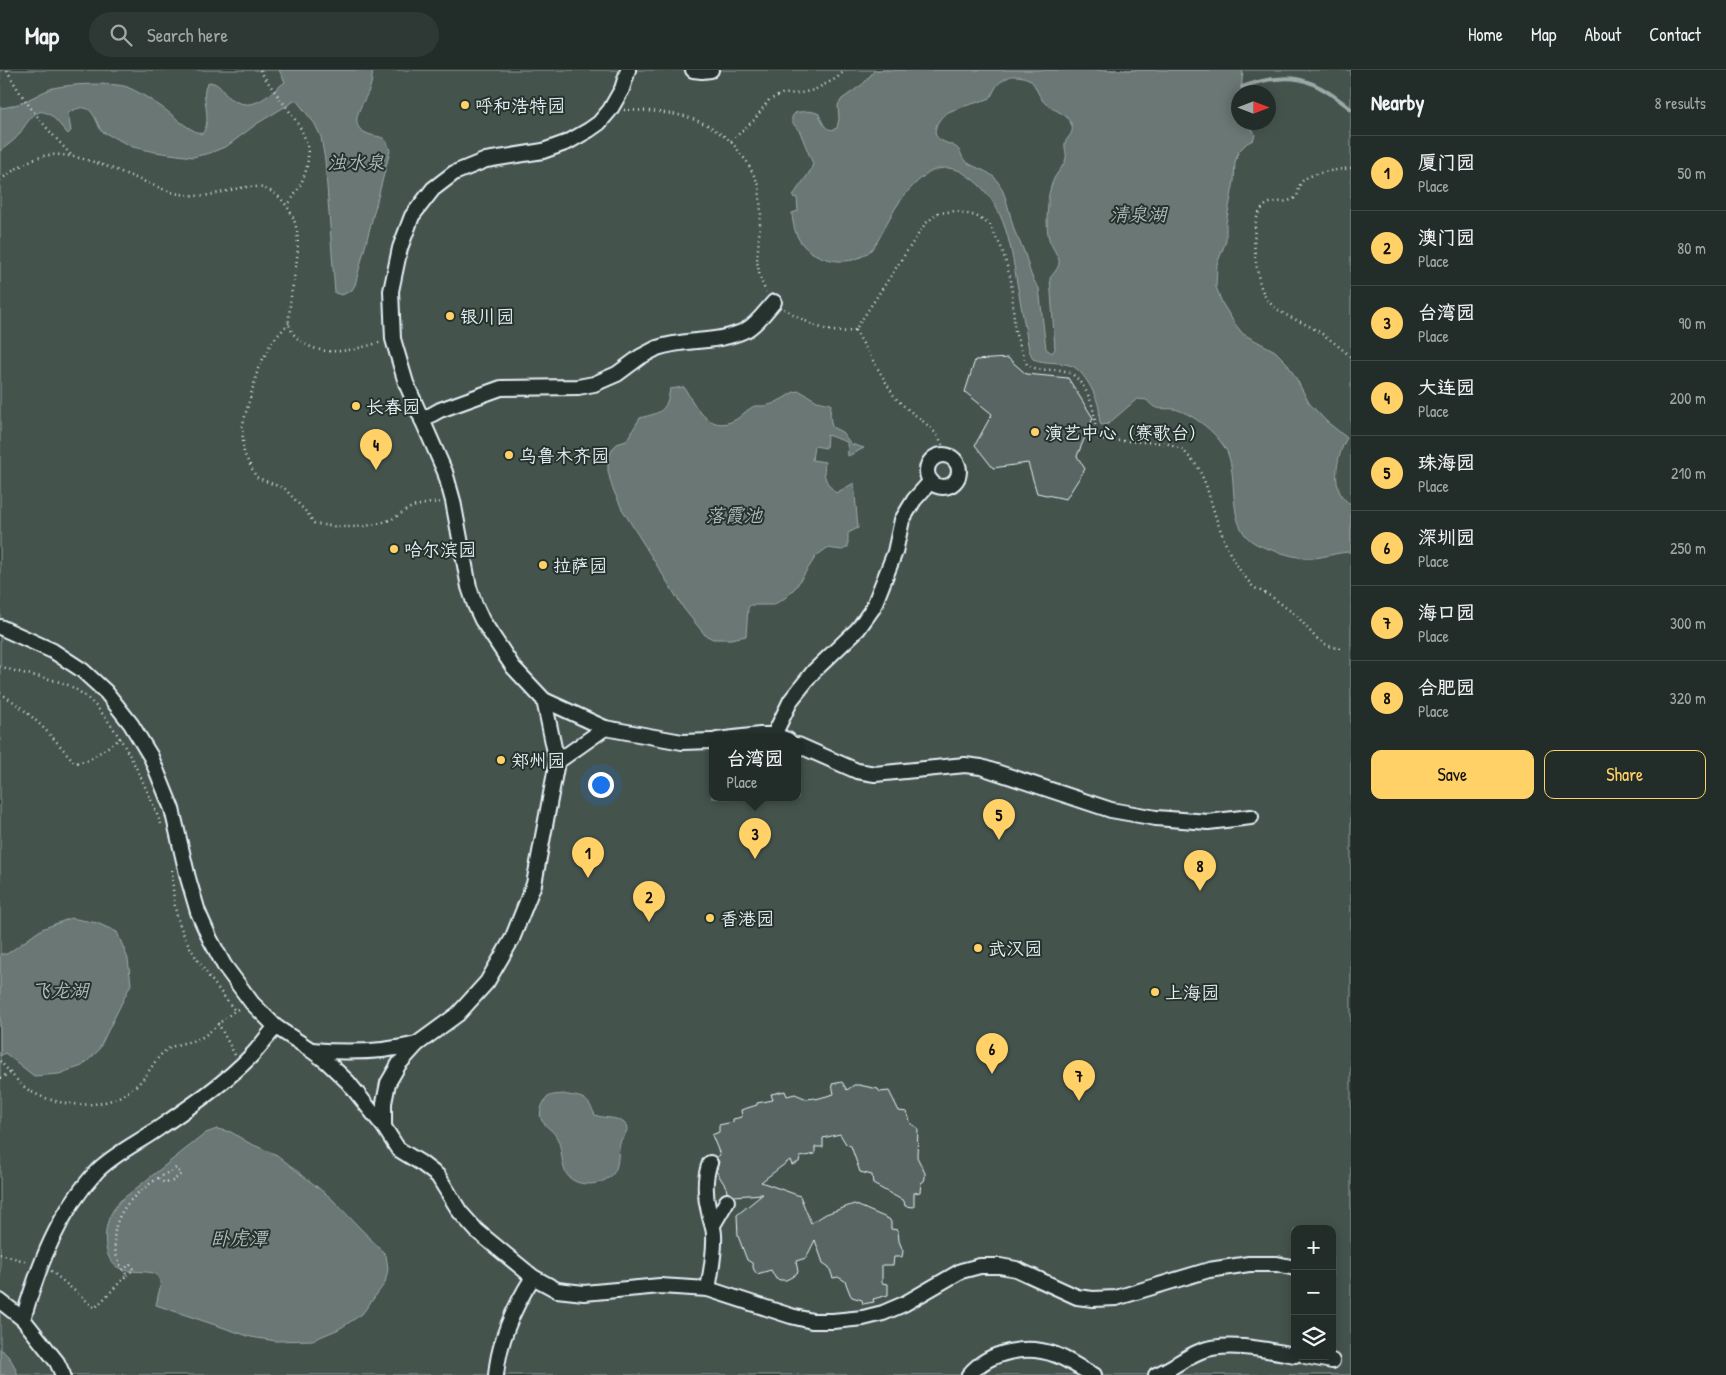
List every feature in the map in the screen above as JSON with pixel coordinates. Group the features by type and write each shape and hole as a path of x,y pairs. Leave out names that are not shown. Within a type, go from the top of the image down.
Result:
{"street":[{"path":"628,70 622,89 600,123 568,142 543,151 486,160 454,173 433,189 412,216 400,248 391,291 393,339 406,383 445,472 453,501 469,587 475,605 482,620 513,666 544,700 605,728 682,742 709,741"},
{"path":"693,70 711,70"},
{"path":"422,420 440,410 501,388 578,386 604,381 665,345 716,340 746,329 757,322 774,302"},
{"path":"950,457 959,470 953,484 944,487 931,481 927,471 928,466 935,458 950,457"},
{"path":"751,736 774,735 791,700 814,671 858,629 873,608 895,552 902,520 914,500 931,481"},
{"path":"0,628 53,651 82,670 106,692 134,729 151,757 172,809 198,912 224,965 252,1003 276,1027 311,1050 348,1082 384,1127 398,1149 438,1176 460,1212 477,1231 533,1277 557,1290 572,1292 660,1286 708,1289 791,1316 812,1321 832,1321 863,1318 883,1313 904,1304 960,1271 980,1266 1000,1266 1016,1269 1077,1297 1093,1299 1116,1298 1209,1270 1249,1264 1277,1264 1291,1267"},
{"path":"384,1127 384,1103 388,1082 399,1064 417,1044 458,1014 487,982 512,939 534,884 557,762 544,700"},
{"path":"557,762 605,728"},
{"path":"801,746 857,772 875,774 965,764 981,767 1111,810 1156,818 1208,822 1251,816"},
{"path":"23,1319 40,1266 56,1230 76,1195 98,1170 121,1151 156,1131 212,1092 250,1057 276,1027"},
{"path":"311,1050 347,1053 375,1052 417,1044"},
{"path":"708,1289 713,1262 714,1237 713,1224 709,1214 706,1184 706,1171 710,1162"},
{"path":"713,1224 727,1201"},
{"path":"496,1375 497,1362 504,1335 522,1294 533,1277"},
{"path":"0,1301 23,1319 57,1362 63,1375"},
{"path":"1156,1375 1202,1350 1226,1347 1253,1348 1291,1353"},
{"path":"969,1375 973,1370 994,1356 1013,1350 1032,1350 1055,1355 1094,1375"},
{"path":"1327,1360 1332,1361"}],"path":[{"path":"7,70 20,93 72,156"},
{"path":"260,70 292,112 306,139 308,149 308,159 301,183 287,206"},
{"path":"731,141 754,120 769,100 782,94 814,90 837,78 845,70"},
{"path":"610,110 651,111 685,116 708,125 731,141 747,162 759,185 761,213 757,262 760,278 766,292 774,302 820,329 846,332 855,330 925,224 938,213 956,211 976,216 990,225 1002,249 1011,280 1016,332 1026,365 1037,369 1056,369 1070,372 1075,377 1088,396 1094,413 1097,436 1100,440 1107,442 1166,443 1182,450 1198,467 1228,550 1239,569 1253,586 1272,597 1297,616 1315,637 1328,646 1341,649"},
{"path":"0,180 34,158 51,155 72,156 177,194 203,196 245,186 260,186 269,189 287,206 297,234 298,253 291,293 289,323 294,336 309,347 325,352 344,351 393,339"},
{"path":"1351,168 1314,174 1305,178 1300,184 1298,194 1294,199 1264,206 1259,212 1254,229 1259,282 1267,300 1280,312 1312,327 1351,357"},
{"path":"289,323 271,343 258,369 242,427 244,453 256,477 285,489 314,523 325,526 376,524 393,518 410,508 425,504 453,501"},
{"path":"855,330 900,404 939,435 944,447 945,456"},
{"path":"0,666 64,683 98,707 120,739 150,796 162,826"},
{"path":"0,694 11,700 38,723 75,763 89,760 134,729"},
{"path":"172,867 177,915 184,934 198,961 235,1011"},
{"path":"0,1061 29,1090 57,1102 80,1104 113,1100 128,1092 145,1078 156,1060 168,1049 204,1036 235,1011 252,1003"},
{"path":"218,1023 241,1064"},
{"path":"0,1078 10,1073"},
{"path":"127,1275 118,1262 114,1245 118,1218 129,1201 160,1178 176,1168 181,1174 173,1181 164,1183 160,1178"},
{"path":"0,1254 40,1266 59,1277 95,1308 134,1269 130,1264 123,1271"}],"shaded area":[{"path":"0,70 1351,70 1351,1375 0,1375"}],"water":[{"name":"浊水泉","path":"279,70 373,70 371,85 359,112 357,123 364,132 383,138 390,151 355,285 352,290 342,295 335,293 325,160 321,137 315,124 296,100 258,123 227,146 193,157 133,147 101,131 93,114 86,108 75,109 68,113 71,131 68,134 51,115 44,112 36,114 16,138 0,151 0,108 20,103 50,89 89,84 121,85 154,102 184,125 202,134 206,128 207,121 205,93 209,82 218,85 227,96 237,102 251,104 263,99 285,82"},
{"name":"清泉湖","path":"875,70 1243,70 1242,85 1231,85 1231,130 1253,130 1255,135 1253,140 1239,151 1235,162 1234,181 1226,223 1226,241 1217,264 1216,287 1222,303 1243,334 1275,351 1286,362 1309,403 1326,421 1347,438 1340,454 1337,483 1344,499 1351,504 1351,552 1303,558 1277,552 1255,543 1246,536 1237,518 1231,464 1227,452 1224,446 1205,426 1178,410 1154,407 1147,400 1137,399 1108,424 1101,425 1096,398 1089,384 1077,369 1067,364 1042,362 1033,359 1029,350 1008,237 1003,222 989,196 978,184 961,172 944,168 930,172 919,180 899,202 871,250 857,259 841,261 826,259 806,248 799,240 793,224 792,213 798,211 797,198 793,197 813,164 800,132 792,122 792,117 795,113 813,112 819,114 827,128 837,128 839,119 838,105 842,99 863,84","holes":["1011,76 1030,80 1044,102 1065,115 1072,126 1071,133 1065,143 1065,161 1053,181 1048,201 1048,233 1050,242 1059,260 1058,267 1050,278 1055,349 1052,353 1046,349 1039,288 1031,275 999,184 995,178 985,171 965,161 957,148 939,139 935,132 938,122 945,114 988,99 996,87"]},
{"name":"落霞池","path":"684,387 704,416 710,421 718,423 735,420 754,406 771,404 800,391 817,401 831,404 830,416 832,427 842,432 851,444 864,448 848,456 847,442 827,435 826,448 814,446 812,460 825,462 824,472 826,479 829,486 836,493 854,483 858,528 848,533 848,547 842,550 827,548 816,556 796,587 785,598 773,605 750,605 748,608 746,636 731,639 713,639 705,635 684,609 622,509 612,487 608,471 608,459 613,448 617,444 626,441 640,418 658,413 667,403 670,389"},
{"name":"飞龙湖","path":"71,918 97,923 117,932 128,959 131,984 98,1051 82,1066 59,1074 34,1076 5,1053 0,1056 0,954 7,954 42,929"},
{"path":"563,1094 583,1098 595,1115 617,1119 626,1125 627,1130 620,1143 615,1172 600,1182 585,1184 567,1175 557,1138 542,1121 540,1115 542,1105 546,1099 553,1095"},
{"name":"卧虎潭","path":"217,1129 231,1132 249,1143 277,1155 331,1198 386,1255 388,1269 385,1283 362,1314 339,1329 313,1340 276,1341 251,1337 156,1305 161,1283 157,1275 148,1272 124,1270 113,1264 107,1251 106,1228 112,1212 120,1201 206,1133"},
{"path":"0,1349 11,1360 18,1375 0,1375"}],"building":[{"name":"演艺中心（赛歌台）","path":"1008,358 1026,374 1068,378 1093,418 1077,456 1085,469 1066,499 1037,493 1028,463 993,468 975,445 992,414 965,392 975,360"},
{"path":"842,1082 847,1090 854,1085 859,1085 878,1089 880,1092 889,1091 899,1111 907,1112 911,1124 918,1128 917,1157 925,1173 925,1178 921,1183 920,1192 914,1193 914,1207 905,1206 904,1201 873,1184 872,1175 860,1172 851,1146 846,1144 840,1134 823,1138 823,1147 815,1147 815,1154 800,1157 799,1162 792,1165 790,1160 761,1182 800,1196 811,1223 826,1214 854,1204 889,1219 891,1229 898,1230 899,1241 903,1251 902,1257 894,1257 893,1265 882,1265 882,1283 888,1284 888,1295 873,1299 874,1302 863,1304 862,1300 852,1297 845,1281 838,1277 833,1278 829,1267 823,1263 815,1240 806,1258 796,1261 798,1272 792,1277 786,1280 776,1279 771,1270 757,1274 752,1263 747,1260 738,1236 737,1215 763,1194 734,1196 727,1192 716,1171 719,1162 716,1157 720,1155 712,1135 719,1132 719,1125 733,1122 733,1119 742,1117 741,1110 757,1105 757,1103 773,1100 771,1094 785,1091 787,1096 795,1094 807,1099 816,1099 834,1094 832,1084"}],"waterway":[{"path":"1249,85 1274,79 1300,80 1312,83 1351,109"}],"place":[{"name":"呼和浩特园","path":"465,105"},
{"name":"银川园","path":"450,316"},
{"name":"长春园","path":"356,406"},
{"name":"演艺中心（赛歌台）","path":"1035,432"},
{"name":"乌鲁木齐园","path":"509,455"},
{"name":"大连园","path":"376,470"},
{"name":"哈尔滨园","path":"394,549"},
{"name":"拉萨园","path":"543,565"},
{"name":"郑州园","path":"501,760"},
{"name":"珠海园","path":"999,840"},
{"name":"台湾园","path":"755,859"},
{"name":"厦门园","path":"588,878"},
{"name":"合肥园","path":"1200,891"},
{"name":"香港园","path":"710,918"},
{"name":"澳门园","path":"649,922"},
{"name":"武汉园","path":"978,948"},
{"name":"上海园","path":"1155,992"},
{"name":"深圳园","path":"992,1074"},
{"name":"海口园","path":"1079,1101"}]}
